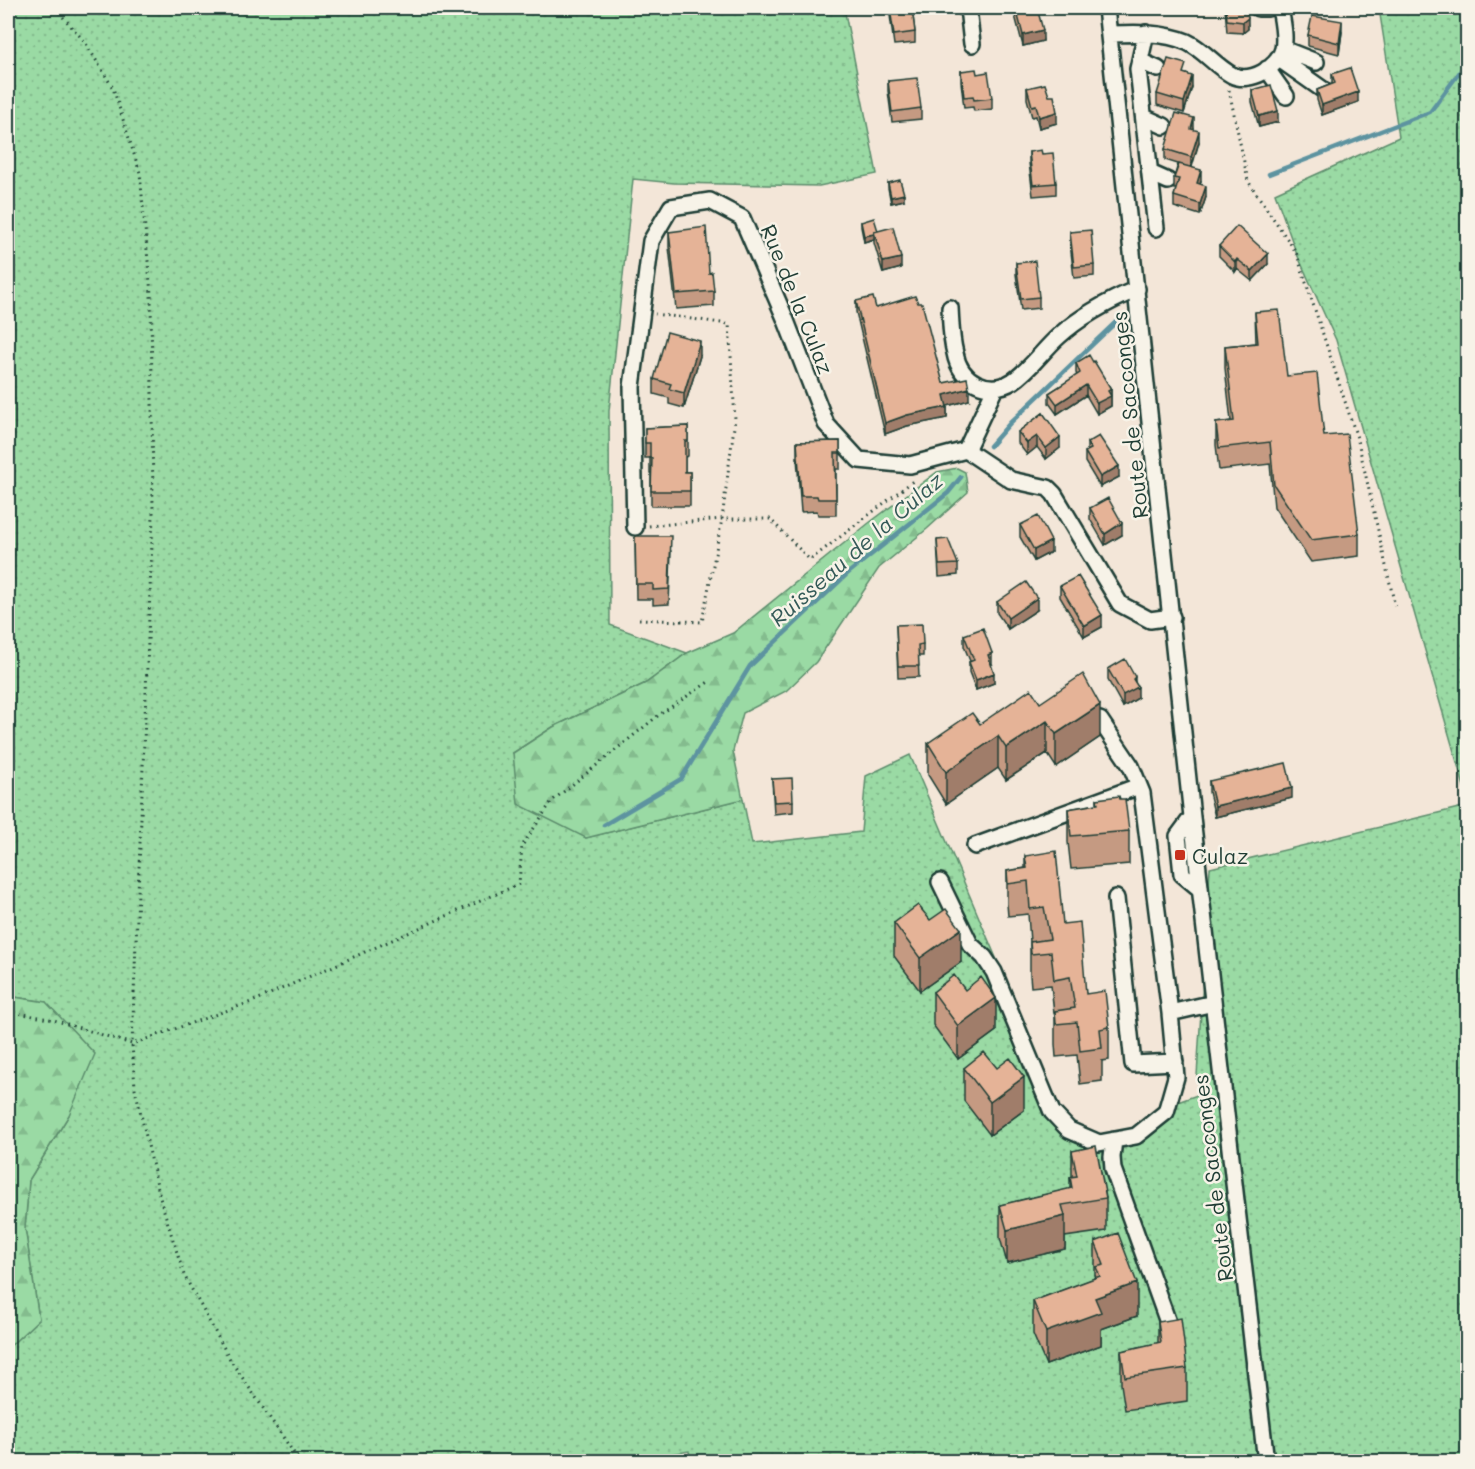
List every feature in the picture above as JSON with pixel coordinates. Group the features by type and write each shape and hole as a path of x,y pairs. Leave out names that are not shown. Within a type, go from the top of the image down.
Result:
{"street":[{"path":"968,8 972,44"},
{"name":"Route de Sacconges","path":"1106,8 1192,818 1266,1461"},
{"path":"1110,34 1146,33 1186,42 1195,46 1225,70 1239,77 1249,78 1261,74 1276,59 1284,37 1280,8"},
{"path":"1146,33 1138,69 1156,228"},
{"path":"1276,59 1316,62"},
{"path":"1276,59 1322,88"},
{"path":"1276,59 1287,96"},
{"path":"1140,61 1158,69"},
{"path":"1144,117 1164,126"},
{"path":"1150,173 1168,181"},
{"name":"Rue de la Culaz","path":"635,527 632,387 651,241 671,207 710,201 741,218 785,318 826,424 860,460 910,465 966,450"},
{"path":"950,308 955,355 960,367 974,383 995,388 1015,380 1058,337 1082,318 1137,288"},
{"path":"995,388 966,450 1011,480 1048,488 1054,494 1120,604 1150,620 1172,617"},
{"path":"940,882 970,944 984,957 994,972 1052,1112 1069,1130 1099,1143 1136,1136 1166,1112 1176,1077 1175,1062 1142,793 1131,766 1100,720"},
{"path":"975,846 1139,786"},
{"path":"1116,898 1133,1064 1175,1062"},
{"path":"1170,1012 1205,1005"},
{"path":"1114,1140 1113,1169 1170,1328"}],"path":[{"path":"55,8 85,42 113,88 140,173 151,294 153,515 132,1044 135,1088 158,1187 184,1275 231,1361 300,1461"},
{"path":"1225,70 1248,181 1296,252 1358,441 1395,606"},
{"path":"639,619 702,622 722,519 735,419 729,324 642,313"},
{"path":"635,527 722,519 770,519 810,560 912,482 933,459"},
{"path":"8,1011 54,1020 132,1044 254,1001 519,884 522,846 552,801 659,715 710,681"}],"green space":[{"path":"8,8 844,8 877,174 819,186 674,183 633,179 609,411 610,625 687,653 646,683 553,727 513,753 586,838 743,799 752,844 861,832 866,776 910,755 1072,1137 1116,1138 1175,1103 1200,1094 1197,1076 1210,868 1467,806 1467,1461 691,1462 689,1451 620,1462 8,1461 8,1348 39,1319 25,1228 29,1180 69,1115 46,1002 8,996"},
{"path":"1379,8 1467,8 1467,797 1336,340 1296,252 1275,193 1399,137"},
{"path":"957,468 965,472 968,492 879,568 816,662 786,691 743,713 733,751 743,799 586,838 518,804 513,753 553,727 646,683 687,653 733,633 869,523 937,472"},
{"path":"8,996 46,1002 95,1054 69,1115 29,1180 25,1228 39,1319 8,1348"}],"building":[{"path":"890,8 912,8 915,32 894,35"},
{"path":"1016,8 1037,8 1043,30 1023,35"},
{"path":"1226,8 1246,8 1248,18 1243,22 1227,20"},
{"path":"1312,16 1342,21 1339,43 1308,35"},
{"path":"1168,59 1186,64 1183,73 1192,76 1184,102 1157,94"},
{"path":"1350,68 1358,92 1322,105 1317,90 1335,83 1332,74"},
{"path":"976,69 977,74 988,72 992,98 974,100 973,96 964,97 961,71"},
{"path":"917,78 921,108 892,112 888,81"},
{"path":"1045,84 1049,96 1054,96 1057,112 1039,117 1036,105 1032,106 1027,88"},
{"path":"1271,85 1278,111 1259,116 1252,90"},
{"path":"1176,113 1194,118 1191,129 1199,131 1191,157 1165,149"},
{"path":"1041,150 1042,154 1053,153 1056,183 1033,185 1029,152"},
{"path":"1179,164 1201,170 1197,183 1206,186 1200,204 1174,196 1179,179 1174,178"},
{"path":"900,180 904,194 891,197 888,183"},
{"path":"874,218 878,231 864,236 861,222"},
{"path":"1237,226 1268,254 1252,271 1237,259 1235,262 1219,246"},
{"path":"706,227 709,273 712,272 714,291 676,294 669,232"},
{"path":"893,227 901,258 883,262 874,232"},
{"path":"1091,230 1094,265 1074,267 1070,232"},
{"path":"1035,261 1039,297 1021,299 1016,263"},
{"path":"915,296 918,303 922,303 943,383 967,378 969,388 944,395 947,407 907,415 885,423 856,301 873,297 876,308"},
{"path":"1279,310 1287,376 1317,373 1324,436 1347,434 1359,534 1311,540 1274,485 1270,442 1219,448 1216,423 1234,421 1225,346 1258,343 1255,312"},
{"path":"667,332 700,341 684,393 669,389 671,384 654,379"},
{"path":"1089,355 1111,389 1108,391 1111,396 1097,403 1086,385 1057,404 1049,393 1080,373 1076,363"},
{"path":"1043,413 1060,437 1046,448 1037,436 1027,443 1018,432"},
{"path":"688,426 688,441 685,441 685,472 690,472 690,491 651,491 652,458 650,458 650,443 645,443 645,428"},
{"path":"1099,436 1119,466 1100,477 1085,452 1091,449 1087,443"},
{"path":"840,441 840,453 835,453 836,499 801,496 797,442"},
{"path":"1108,498 1122,523 1105,534 1090,508"},
{"path":"1038,516 1051,541 1034,550 1020,525"},
{"path":"635,536 671,536 669,589 653,590 653,584 636,584"},
{"path":"948,539 958,564 939,565 937,540"},
{"path":"1078,576 1102,615 1084,626 1060,586"},
{"path":"1026,582 1037,598 1008,618 997,602"},
{"path":"922,624 923,644 918,645 919,666 898,666 896,625"},
{"path":"983,628 992,653 988,655 994,673 976,680 969,662 974,660 964,635"},
{"path":"1125,659 1138,687 1123,695 1108,669"},
{"path":"1083,674 1100,705 1056,734 1047,721 1006,748 998,736 946,772 928,743 972,713 980,724 1031,689 1040,703"},
{"path":"1286,763 1292,788 1215,806 1209,781"},
{"path":"792,778 793,801 774,802 772,779"},
{"path":"1119,796 1120,799 1125,799 1129,831 1071,836 1068,809 1098,804 1097,799"},
{"path":"1056,851 1063,924 1080,922 1086,994 1105,991 1109,1027 1100,1029 1102,1048 1080,1051 1077,1022 1056,1024 1055,1011 1075,1008 1070,977 1054,980 1051,952 1031,954 1030,942 1050,939 1044,907 1030,909 1028,881 1008,884 1007,871 1027,868 1025,856"},
{"path":"918,905 930,920 946,909 961,929 920,958 894,923"},
{"path":"954,975 965,990 981,977 996,998 958,1026 933,992"},
{"path":"984,1052 997,1068 1010,1058 1024,1077 990,1102 964,1068"},
{"path":"1096,1146 1106,1198 1062,1205 1065,1216 1007,1230 1000,1205 1072,1188 1070,1177 1077,1176 1072,1151"},
{"path":"1118,1233 1137,1283 1095,1298 1101,1312 1046,1332 1033,1301 1100,1276 1096,1267 1104,1265 1095,1242"},
{"path":"1181,1318 1187,1368 1125,1377 1121,1351 1161,1342 1158,1322"}],"waterway":[{"name":"Ruisseau de la Culaz","path":"1269,174 1430,112 1468,61"},
{"name":"Ruisseau de la Culaz","path":"990,446 1010,423 1116,322"},
{"name":"Ruisseau de la Culaz","path":"604,825 681,779 750,666 847,574 948,493 961,477"}],"place":[{"name":"Culaz","path":"1180,855"}]}
